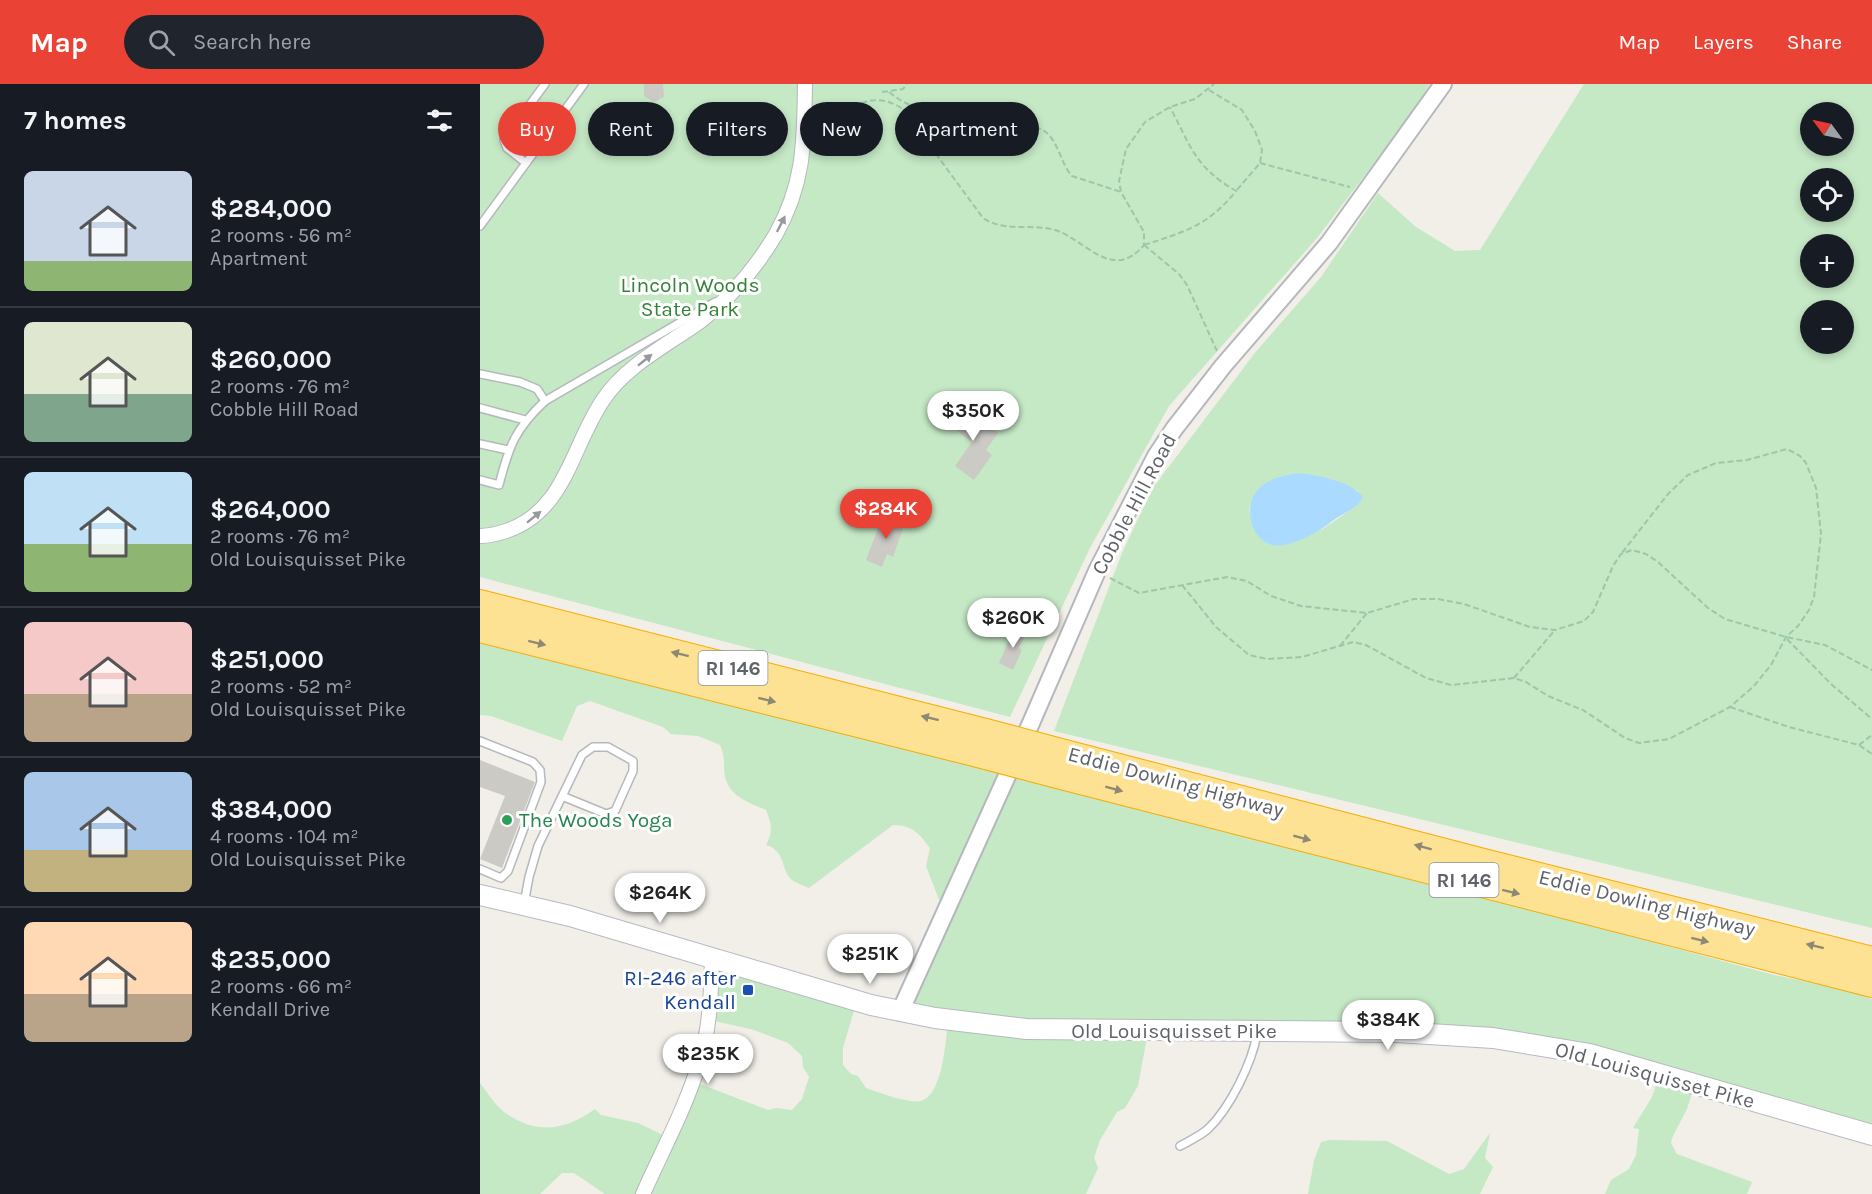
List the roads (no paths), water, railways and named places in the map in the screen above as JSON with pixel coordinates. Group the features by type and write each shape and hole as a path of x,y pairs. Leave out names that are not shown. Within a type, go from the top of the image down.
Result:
{"highway":[{"name":"Eddie Dowling Highway","path":"480,603 980,743 1872,984"},
{"name":"Eddie Dowling Highway","path":"480,629 980,743"},
{"name":"Eddie Dowling Highway","path":"1061,764 1479,861 1872,960"}],"main road":[{"name":"Old Louisquisset Pike","path":"480,895 570,915 712,960 900,1012 1026,1029 1397,1032 1493,1038 1617,1061 1872,1135"}],"street":[{"path":"480,536 489,536 523,525 539,513 556,494 587,426 604,398 631,371 704,318 753,269 775,235 798,183 804,134 805,84"},
{"name":"Cobble Hill Road","path":"900,1012 1097,571 1156,456 1223,366 1329,243 1443,84"},
{"path":"642,1194 683,1105 699,1063 710,1004 712,960"}],"lane":[{"path":"526,163 507,148 504,140 545,84"},
{"path":"480,226 584,84"},
{"path":"480,480 499,484 508,450 525,420 545,401 730,293"},
{"path":"480,374 537,388 545,401"},
{"path":"480,408 525,420"},
{"path":"480,444 508,450"},
{"path":"480,741 533,762 540,770 541,782 508,871 501,878 480,869"},
{"path":"524,904 538,846 562,796 582,755 593,747 608,747 633,761 633,771 615,811 606,814 562,796"},
{"path":"1180,1146 1208,1129 1225,1108 1254,1050 1258,1031"}],"water":[{"path":"1302,473 1343,483 1363,497 1353,508 1303,539 1279,546 1272,545 1258,536 1254,529 1250,511 1254,495 1259,488 1273,479"}],"place":[{"name":"The Woods Yoga","path":"507,820"},
{"name":"RI-246 after Kendall","path":"748,990"}],"park label":[{"name":"Lincoln Woods State Park","path":"690,297"}]}
